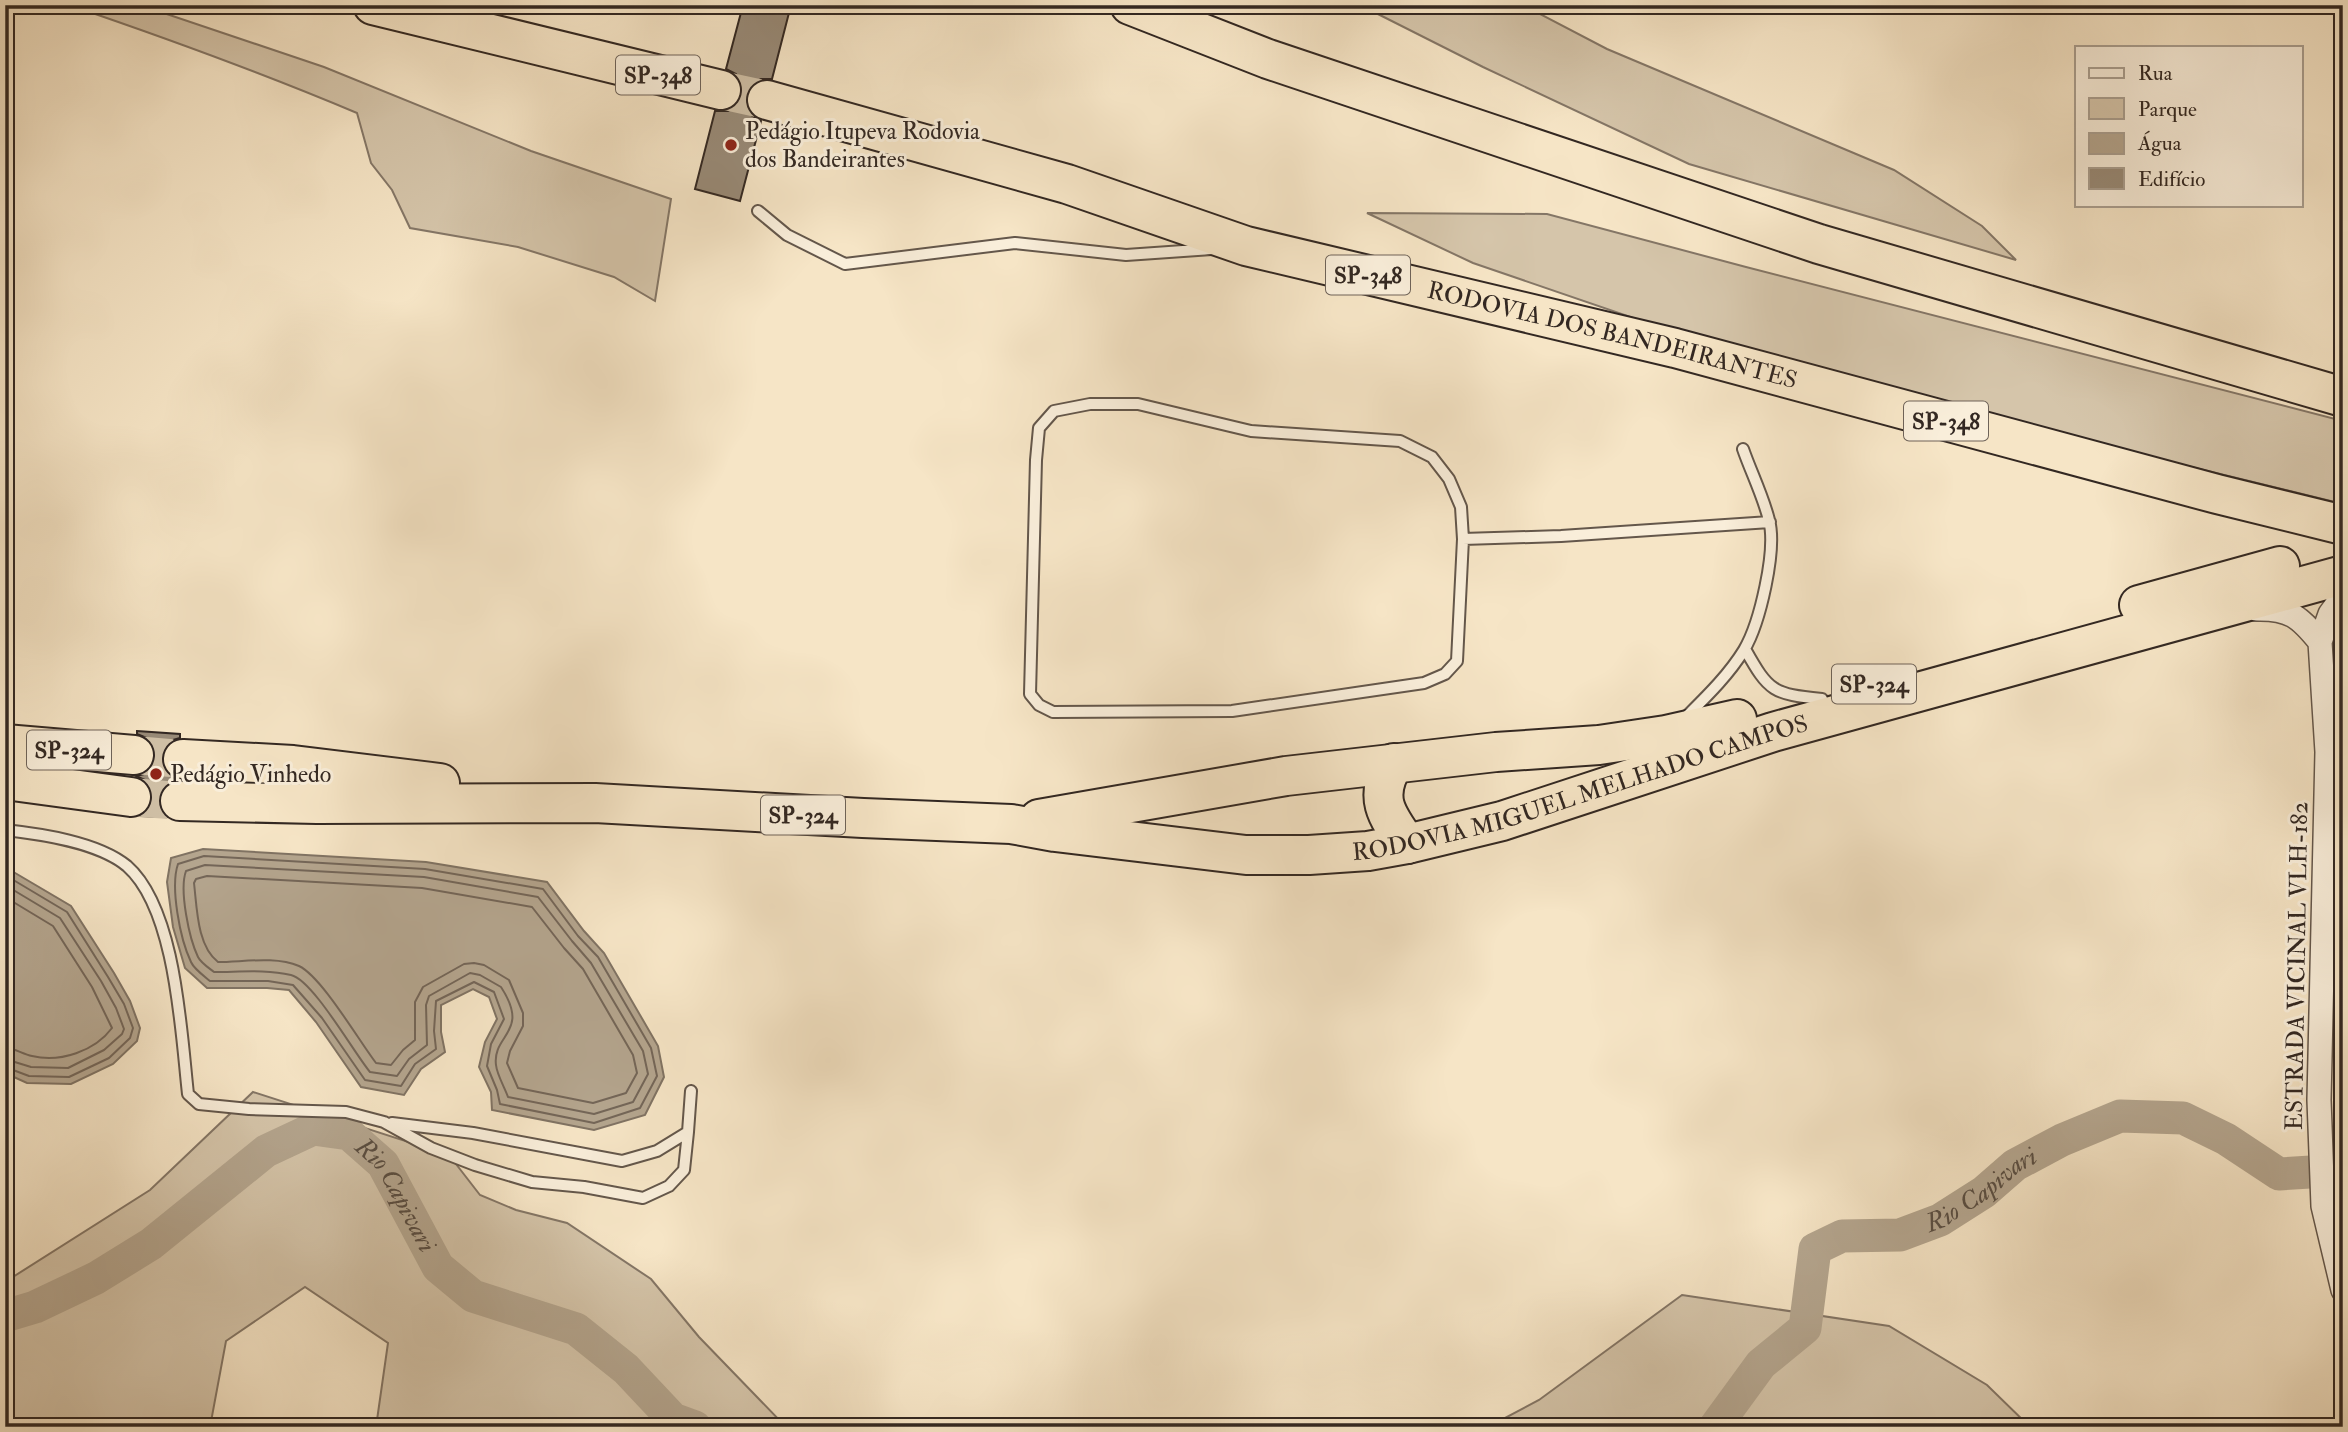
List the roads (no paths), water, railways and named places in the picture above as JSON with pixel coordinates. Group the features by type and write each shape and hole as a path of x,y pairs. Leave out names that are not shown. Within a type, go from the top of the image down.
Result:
{"highway":[{"name":"SP-348","path":"373,5 721,90"},
{"path":"1130,5 1268,59 1819,244 2343,397"},
{"name":"RODOVIA DOS BANDEIRANTES","path":"766,100 1067,184 1246,246 1675,348 2217,494 2343,525"},
{"name":"RODOVIA MIGUEL MELHADO CAMPOS","path":"1011,824 1286,776 1496,752 1600,745 1666,735 1822,699 2213,583 2343,551"},
{"name":"RODOVIA MIGUEL MELHADO CAMPOS","path":"180,801 317,804 595,803 1011,824 1055,832 1246,855 1368,850 1407,844 1502,821 1773,732 2343,575"},
{"name":"SP-324","path":"5,744 134,755"},
{"name":"RODOVIA MIGUEL MELHADO CAMPOS","path":"183,759 293,765 595,803"},
{"path":"1394,763 1384,779 1382,794 1395,827 1407,844"},
{"name":"SP-324","path":"5,780 131,797"}],"street":[{"name":"ESTRADA VICINAL VLH-182","path":"2343,596 2330,614 2320,642 2327,752 2319,1100 2323,1206 2343,1290"},
{"path":"2193,617 2274,608 2292,613 2320,642"}],"lane":[{"path":"758,211 787,235 845,264 1015,243 1126,255 1246,246"},
{"path":"1090,404 1138,404 1251,431 1400,441 1432,457 1449,479 1461,507 1463,539 1457,661 1445,674 1424,683 1232,711 1054,712 1039,705 1030,694 1039,428 1054,411 1090,404"},
{"path":"1666,735 1709,695 1745,649 1766,590 1770,522 1743,449"},
{"path":"1463,539 1562,536 1770,522"},
{"path":"1745,649 1762,680 1776,691 1822,699"},
{"path":"5,830 43,834 100,851 126,866 145,887 156,909 171,965 188,1094 199,1104 249,1109 346,1112 384,1122 473,1133 622,1161 657,1152 688,1132"},
{"path":"384,1122 431,1148 475,1165 532,1181 643,1198 669,1186 684,1170 691,1091"}],"water":[{"path":"203,849 426,862 547,882 604,953 658,1046 664,1077 645,1115 594,1130 492,1110 491,1092 479,1067 485,1042 497,1019 489,997 473,989 441,1005 441,1032 445,1052 421,1069 404,1095 361,1087 316,1022 289,990 207,988 185,968 173,927 167,882 171,858"},
{"path":"5,867 71,906 130,1001 140,1028 137,1041 113,1064 71,1084 27,1083 5,1073"}],"waterway":[{"name":"Rio Capivari","path":"1715,1427 1761,1364 1805,1328 1815,1249 1842,1236 1900,1235 1940,1220 1984,1192 2015,1165 2062,1140 2120,1116 2183,1118 2226,1139 2279,1174 2343,1170"},
{"name":"Rio Capivari","path":"5,1316 35,1307 96,1278 151,1244 266,1151 313,1129 349,1134 383,1164 438,1267 473,1296 576,1329 626,1369 673,1419 695,1427"}],"tunnel":[{"path":"721,90 767,100"},
{"path":"134,755 183,759"},
{"path":"131,797 180,801"}],"place":[{"name":"Pedágio Itupeva Rodovia dos Bandeirantes","path":"731,145"},
{"name":"Pedágio Vinhedo","path":"156,774"}]}
